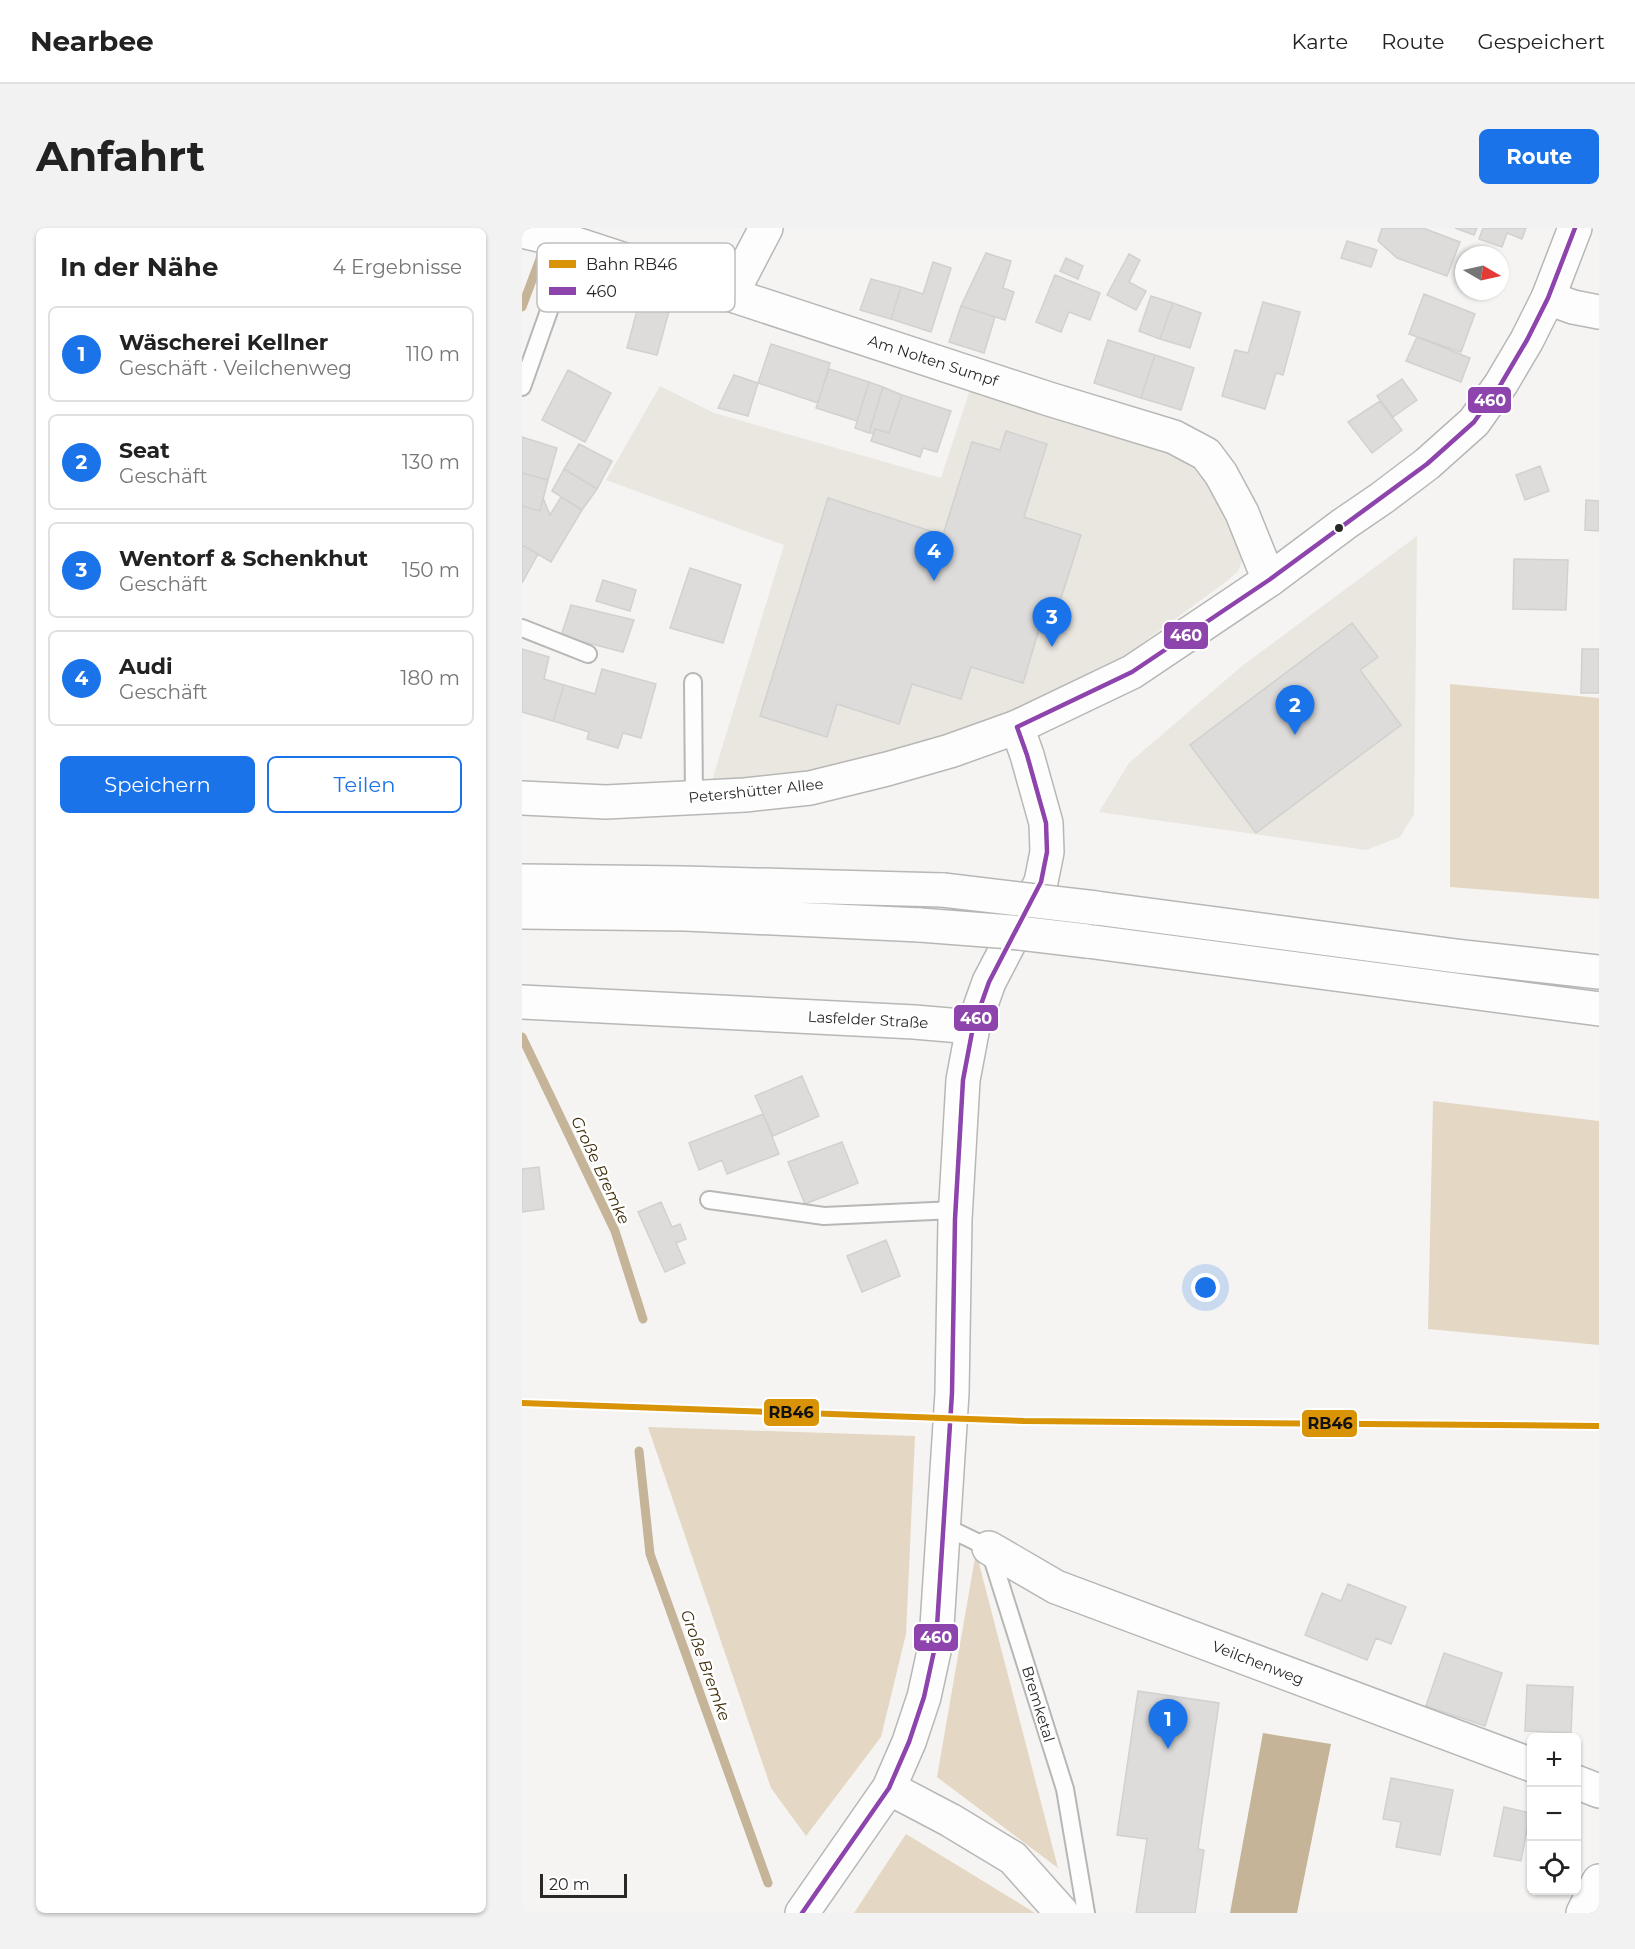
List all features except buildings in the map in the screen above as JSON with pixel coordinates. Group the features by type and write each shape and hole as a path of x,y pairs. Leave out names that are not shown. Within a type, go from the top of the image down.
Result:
{"main road":[{"path":"735,287 766,228"},
{"path":"803,1911 889,1788 909,1742 924,1697 936,1642 952,1393 955,1210 963,1080 972,1027 989,982 1041,882 1047,852 1044,814 1017,727 1132,672 1269,580 1418,471 1474,422 1501,384 1527,340 1548,298 1575,228"},
{"name":"Am Nolten Sumpf","path":"524,231 568,243"},
{"name":"Am Nolten Sumpf","path":"735,296 1174,437 1206,454 1221,474 1242,513 1269,580"},
{"path":"1548,298 1573,307 1599,312"},
{"name":"Petershütter Allee","path":"522,798 606,802 694,798 810,788 908,763 1017,727"},
{"path":"522,881 944,890 1599,972"},
{"path":"522,912 686,914 920,925 1011,932 1599,1010"},
{"name":"Lasfelder Straße","path":"522,1002 972,1027"},
{"name":"Veilchenweg","path":"989,1548 1056,1587 1527,1763"},
{"path":"1581,1784 1599,1791"},
{"path":"889,1788 950,1820 1014,1858 1062,1913"},
{"path":"1583,1913 1599,1881"}],"lane":[{"path":"522,387 544,312"},
{"path":"522,628 588,654"},
{"path":"693,682 694,798"},
{"path":"709,1200 824,1216 955,1210"},
{"path":"942,1525 989,1548"},
{"name":"Bremketal","path":"989,1548 1065,1789 1086,1913"}],"shaded area":[{"path":"660,386 714,413 941,478 970,390 1196,461 1243,539 1243,559 1238,571 1227,581 1119,660 1020,710 949,740 804,774 711,784 784,545 606,480"},
{"path":"1417,536 1414,814 1400,837 1366,850 1099,812 1129,763 1242,666"},
{"path":"1450,684 1599,698 1599,899 1450,887"},
{"path":"1433,1101 1599,1121 1599,1345 1428,1329"},
{"path":"648,1427 915,1436 906,1634 881,1737 806,1836 771,1788"},
{"path":"976,1552 1058,1868 937,1777"},
{"path":"1263,1733 1331,1744 1297,1913 1230,1913"},
{"path":"906,1834 1035,1913 854,1913"}],"waterway":[{"name":"Große Bremke","path":"522,307 537,267"},
{"name":"Große Bremke","path":"522,1037 615,1231 643,1319"},
{"name":"Große Bremke","path":"639,1451 650,1554 768,1883"}],"rail line":[{"name":"RB46","path":"522,1403 1024,1421 1599,1426"}],"transit line":[{"name":"460","path":"1017,727 1132,672 1269,580 1427,464 1474,422 1501,384 1527,340 1548,298 1575,228"},
{"name":"460","path":"802,1913 889,1788 909,1742 924,1697 936,1642 952,1393 955,1219 963,1080 973,1027 989,982 1041,882 1047,852 1046,823 1017,727"}],"place":[{"name":"Audi","path":"934,581"},
{"name":"Wentorf & Schenkhut","path":"1052,647"},
{"name":"Seat","path":"1295,735"},
{"name":"Wäscherei Kellner","path":"1168,1749"}]}
